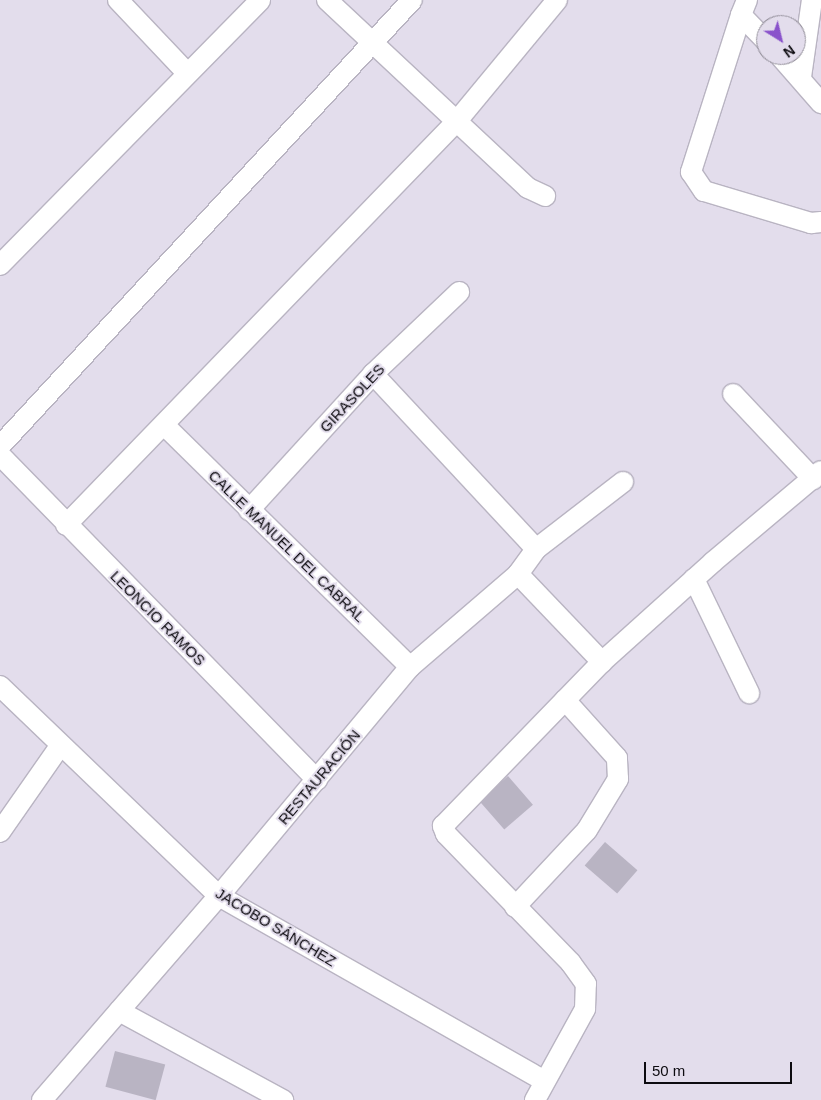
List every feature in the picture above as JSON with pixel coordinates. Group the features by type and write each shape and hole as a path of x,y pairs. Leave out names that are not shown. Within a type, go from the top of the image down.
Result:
{"street":[{"path":"0,265 186,73 260,0"},
{"path":"327,0 528,188 545,196"},
{"path":"0,446 374,44 412,0"},
{"path":"66,525 457,121 557,0"},
{"path":"801,77 812,0"},
{"path":"119,1 186,73"},
{"path":"744,7 756,26"},
{"path":"744,7 691,172 704,191 811,222 821,222"},
{"path":"789,65 821,103"},
{"name":"GIRASOLES","path":"249,510 373,374 458,292"},
{"path":"373,374 536,549"},
{"path":"535,1100 544,1080 585,1009 586,984 571,963 446,834 443,826 602,662 694,579 817,475 733,394"},
{"name":"CALLE MANUEL DEL CABRAL","path":"164,425 410,667"},
{"name":"LEONCIO RAMOS","path":"0,454 66,525 318,780"},
{"name":"RESTAURACIÓN","path":"42,1100 318,780 410,667 518,574 536,549 623,482"},
{"path":"518,574 602,662"},
{"path":"694,579 749,693"},
{"name":"JACOBO SÁNCHEZ","path":"0,686 60,746 219,896 544,1080"},
{"path":"515,907 587,830 618,779 617,758 565,700"},
{"path":"0,832 60,746"},
{"path":"119,1010 283,1100"}],"building":[{"path":"508,776 533,805 504,830 479,801"},
{"path":"605,842 637,870 617,894 585,865"},
{"path":"115,1051 165,1064 156,1100 105,1087"}]}
